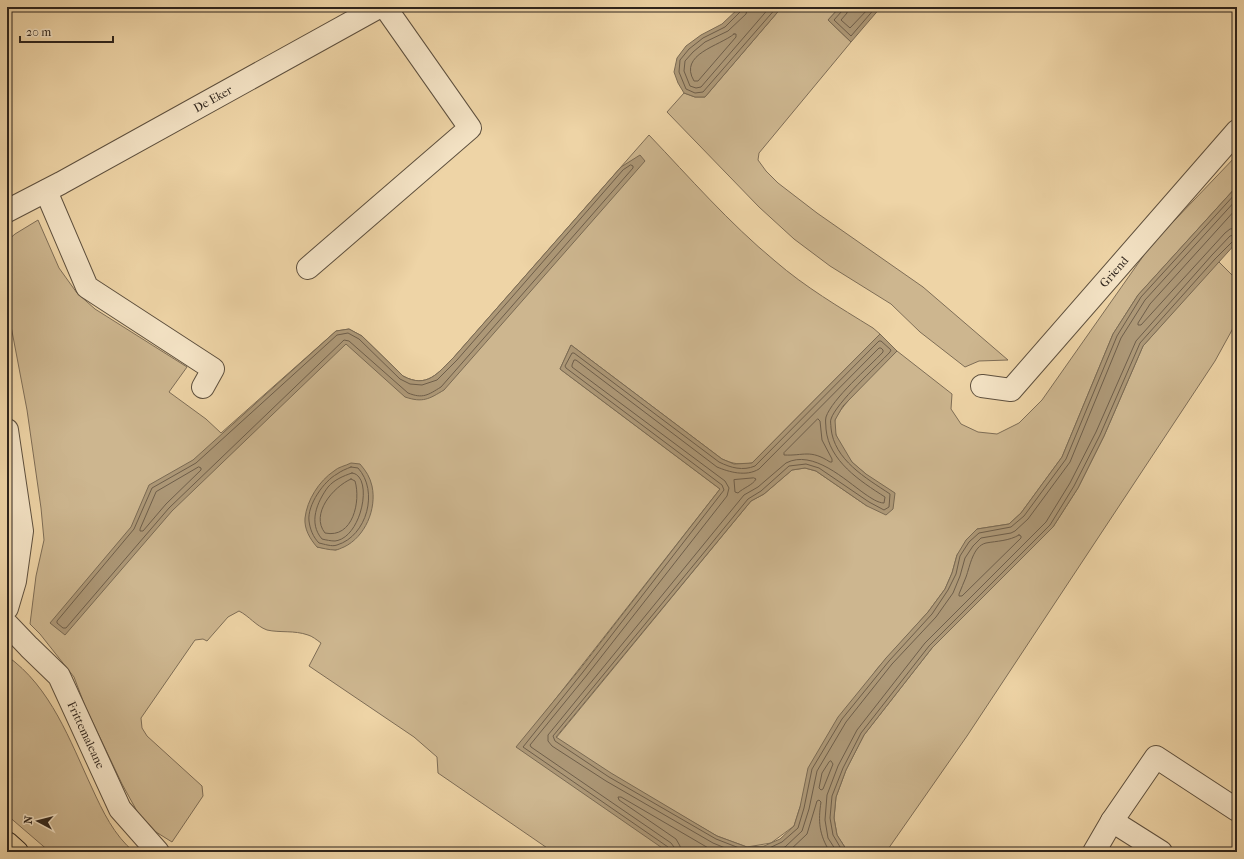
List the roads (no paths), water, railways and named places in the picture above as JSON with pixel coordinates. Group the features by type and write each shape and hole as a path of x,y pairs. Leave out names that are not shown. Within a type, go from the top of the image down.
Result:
{"main road":[{"path":"7,843 17,852"}],"street":[{"name":"De Eker","path":"7,211 46,191 379,7"},
{"path":"308,268 470,128 385,7"},
{"name":"Griend","path":"982,386 1011,390 1237,131"},
{"path":"46,191 86,287 214,369 203,387"},
{"path":"7,430 22,531 15,581 7,608"},
{"name":"Frittemaleane","path":"7,624 29,648 59,676 120,809 158,852"},
{"path":"1094,852 1112,821 1156,757 1237,810"},
{"path":"1112,821 1161,852"}],"water":[{"path":"740,7 782,7 705,97 695,97 684,93 674,72 677,58 686,46 701,35 722,24"},
{"path":"840,7 881,7 851,42 828,20"},
{"path":"640,155 645,161 444,390 434,396 421,400 405,397 346,344 172,511 65,635 50,623 131,527 149,485 193,460 336,331 349,329 362,336 403,376 411,380 419,381 432,377 443,369 454,357 621,167"},
{"path":"1237,186 1237,242 1143,346 1104,436 1078,488 1053,527 932,648 864,735 846,770 836,797 834,818 837,835 848,852 668,852 516,747 580,669 720,489 560,369 571,345 722,459 734,464 752,463 880,334 897,351 843,406 835,420 836,435 852,462 866,474 895,493 893,509 886,515 867,506 816,471 805,468 792,470 764,494 751,501 556,737 611,773 717,836 747,847 764,846 780,839 794,826 800,807 808,768 838,717 886,658 928,612 945,589 952,573 957,555 966,540 977,529 1009,524 1021,513 1062,457 1113,334 1138,295"},
{"path":"351,463 360,464 368,474 372,486 373,504 368,521 358,536 344,547 335,550 317,547 305,526 308,504 323,480 336,470"}]}
